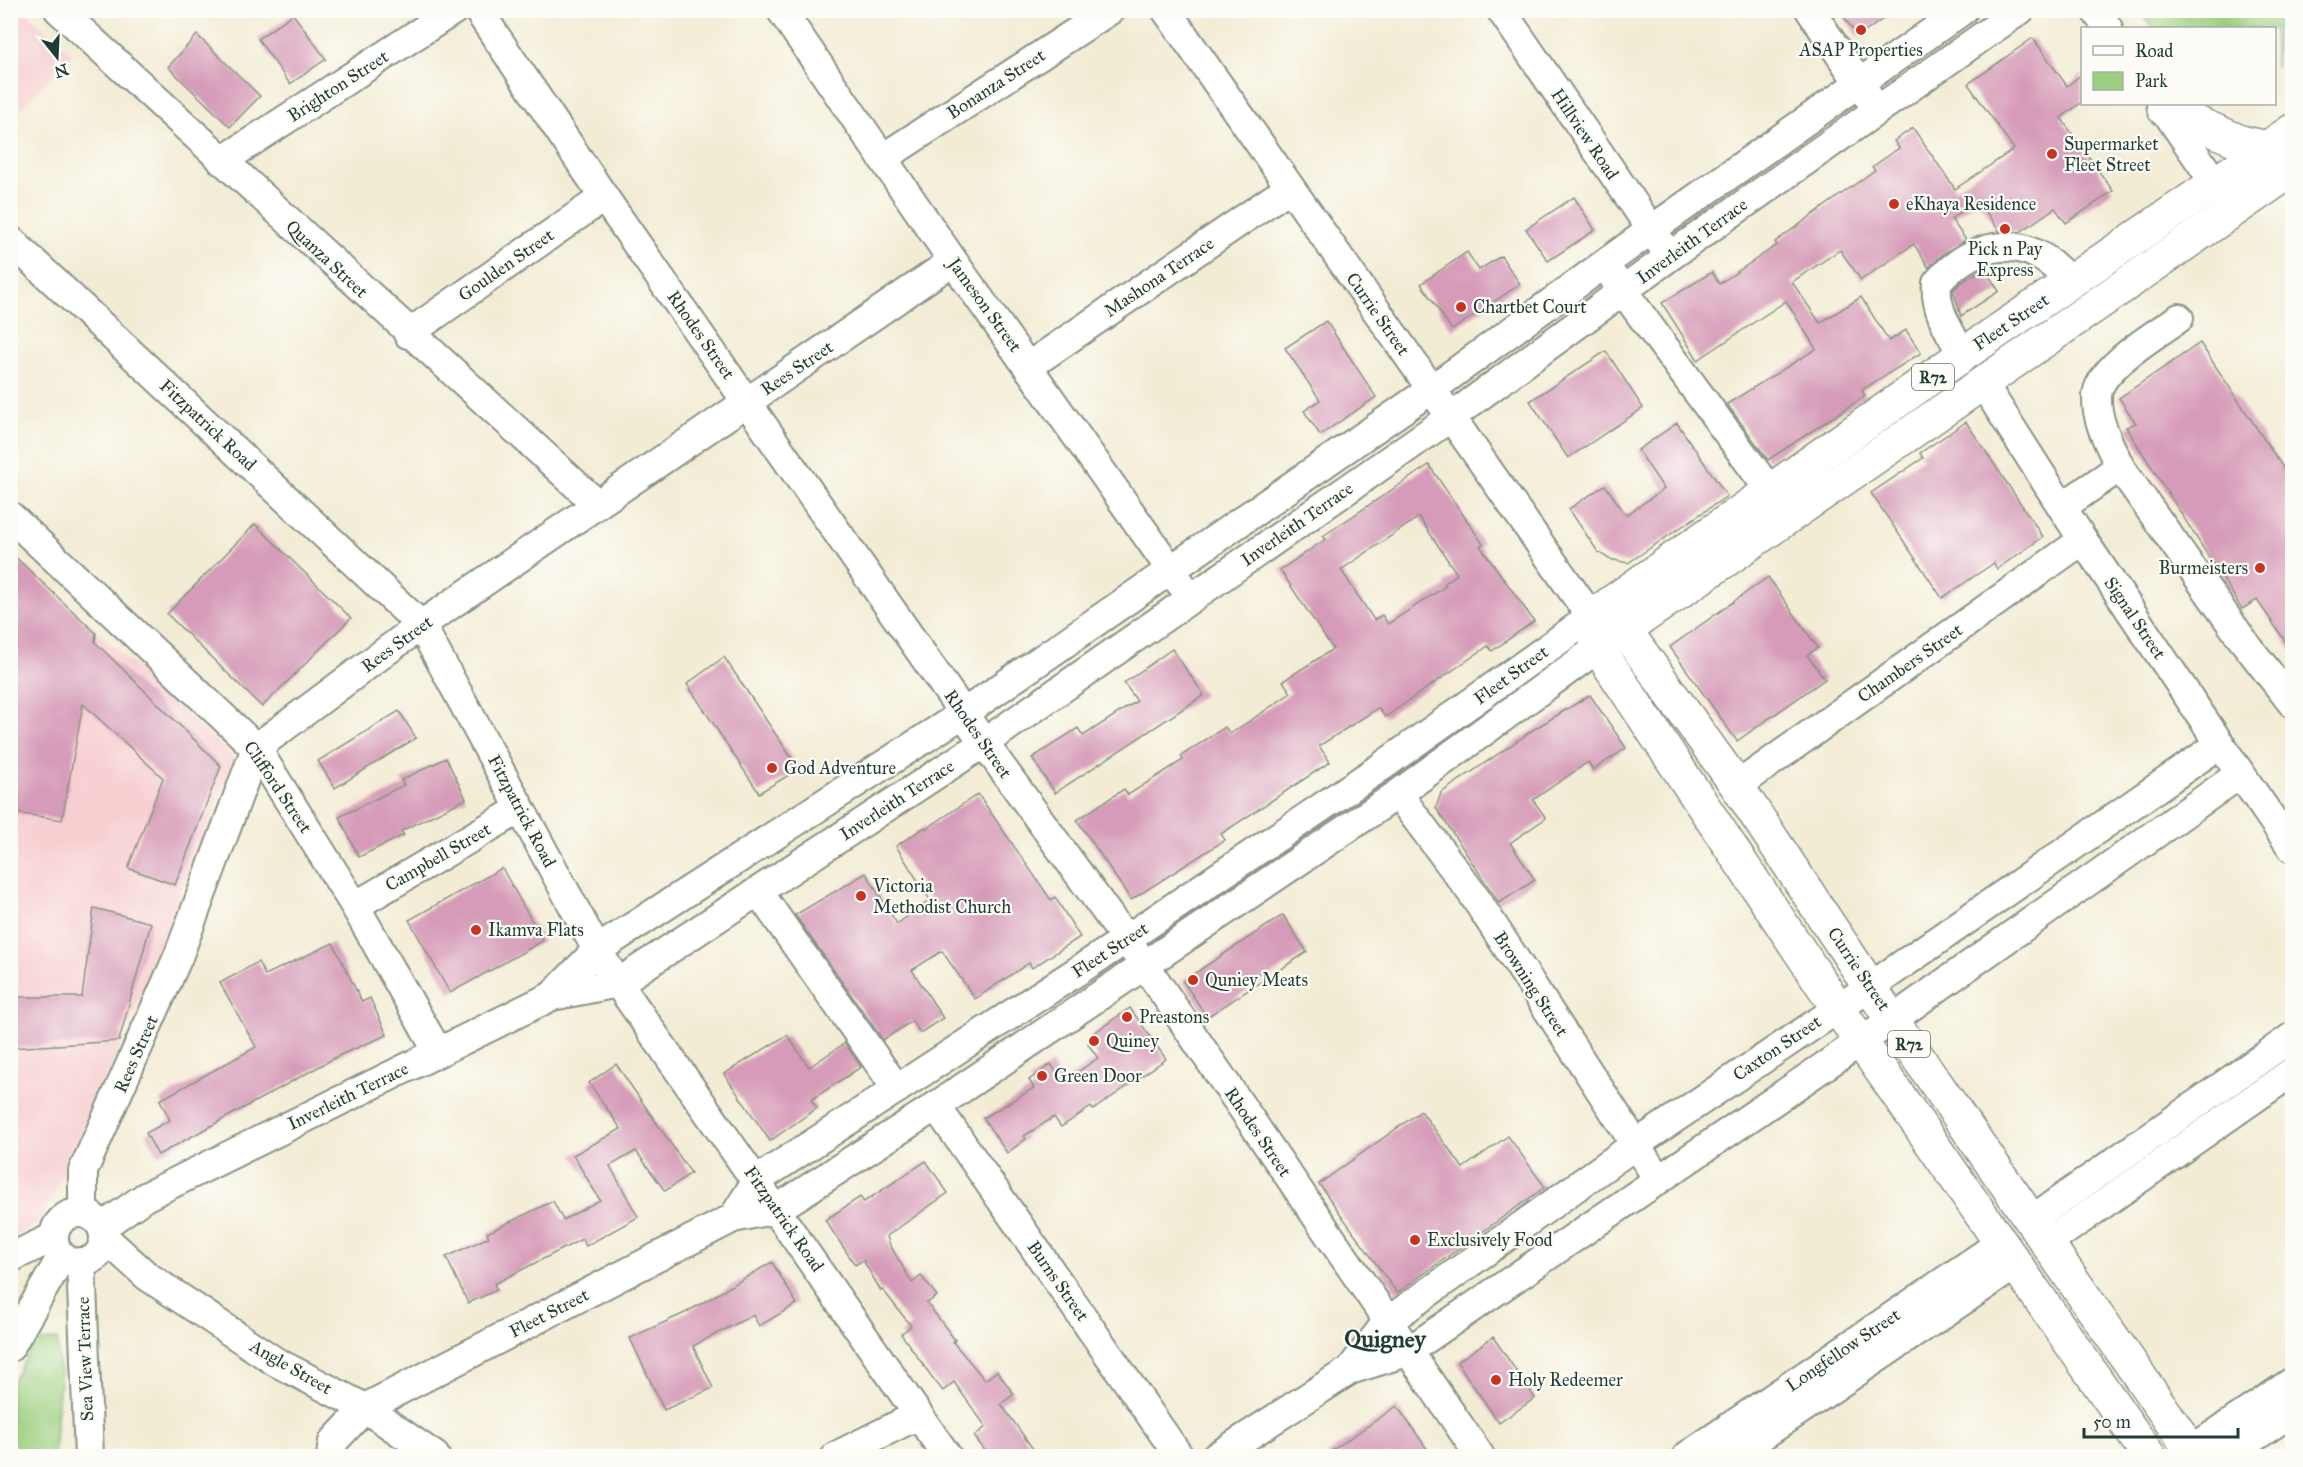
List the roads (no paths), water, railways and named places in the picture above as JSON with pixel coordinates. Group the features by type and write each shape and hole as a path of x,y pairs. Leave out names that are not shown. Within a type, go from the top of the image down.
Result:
{"main road":[{"path":"2162,106 2241,142 2279,140"},
{"name":"Fleet Street","path":"1591,617 1963,355 2279,140"},
{"name":"Fleet Street","path":"1598,648 1984,385 2282,176"},
{"path":"2076,278 2101,302"},
{"path":"1591,617 1625,630"},
{"name":"Currie Street","path":"1591,617 1598,648 1860,1042 2149,1456"},
{"name":"Currie Street","path":"1625,630 1737,786 1870,987 2193,1453"}],"street":[{"name":"Quanza Street","path":"59,10 408,334 597,504"},
{"name":"Brighton Street","path":"222,161 454,10"},
{"name":"Rhodes Street","path":"478,10 604,197 963,713 1143,964 1480,1456"},
{"name":"Jameson Street","path":"781,10 953,261 1191,598"},
{"name":"Bonanza Street","path":"883,158 1110,10"},
{"name":"Currie Street","path":"1166,10 1591,617"},
{"name":"Hillview Road","path":"1501,10 1669,257"},
{"path":"1810,10 1861,83 1877,111"},
{"name":"Inverleith Terrace","path":"552,996 597,950 963,713 1171,570 1432,388 1963,10"},
{"name":"Inverleith Terrace","path":"10,1258 84,1238 145,1197 552,996 618,983 984,743 1451,417 1669,257 2020,10"},
{"path":"2095,10 2107,27"},
{"path":"2162,106 2234,210"},
{"name":"Mashona Terrace","path":"1029,366 1289,188"},
{"name":"Goulden Street","path":"408,334 604,197"},
{"name":"Fitzpatrick Road","path":"10,240 422,625 597,950 947,1456"},
{"path":"1963,355 1948,328 1935,296 1937,283 1960,262 1993,247 2023,250 2049,259 2076,278"},
{"name":"Rees Street","path":"84,1238 83,1171 178,957 256,748 422,625 953,261"},
{"path":"1604,266 1770,491"},
{"path":"2178,318 2117,363 2102,382 2097,395 2104,435 2120,467 2242,639 2292,703"},
{"name":"Signal Street","path":"1984,385 2061,507 2292,848"},
{"path":"2061,507 2120,467"},
{"name":"Clifford Street","path":"10,516 256,748 355,906 438,1052"},
{"name":"Chambers Street","path":"1737,786 2083,540"},
{"name":"Fleet Street","path":"733,1218 757,1180 1125,940 1381,767 1591,617"},
{"name":"Fleet Street","path":"332,1456 333,1442 365,1408 733,1218 777,1209 936,1106 1143,964 1398,794 1598,648"},
{"name":"Caxton Street","path":"1350,1370 1387,1322 1635,1145 1837,1007 1870,987 2220,744"},
{"name":"Caxton Street","path":"1217,1456 1350,1370 1407,1352 1893,1020 2240,774"},
{"name":"Browning Street","path":"1398,794 1472,893 1658,1179"},
{"name":"Campbell Street","path":"355,906 520,808"},
{"path":"758,891 897,1089"},
{"path":"2038,1232 2292,1037"},
{"path":"2038,1232 2292,1072"},
{"name":"Burns Street","path":"936,1106 1179,1456"},
{"path":"12,1338 84,1238"},
{"name":"Angle Street","path":"84,1238 147,1276 276,1362 365,1408 435,1456"},
{"name":"Sea View Terrace","path":"84,1238 89,1456"},
{"name":"Longfellow Street","path":"1687,1456 2007,1255"},
{"name":"Longfellow Street","path":"1732,1456 2007,1255"},
{"path":"2193,1453 2292,1382"},
{"path":"2226,1456 2292,1412"},
{"path":"836,1456 918,1415"}],"place":[{"name":"ASAP Properties","path":"1861,30"},
{"name":"Supermarket Fleet Street","path":"2052,154"},
{"name":"eKhaya Residence","path":"1894,204"},
{"name":"Pick n Pay Express","path":"2005,229"},
{"name":"Chartbet Court","path":"1461,307"},
{"name":"Burmeisters","path":"2260,568"},
{"name":"God Adventure","path":"772,768"},
{"name":"Victoria Methodist Church","path":"861,896"},
{"name":"Ikamva Flats","path":"476,930"},
{"name":"Quniey Meats","path":"1193,980"},
{"name":"Preastons","path":"1127,1017"},
{"name":"Quiney","path":"1094,1041"},
{"name":"Green Door","path":"1042,1076"},
{"name":"Exclusively Food","path":"1415,1240"},
{"name":"Holy Redeemer","path":"1496,1380"}],"district":[{"name":"Quigney","path":"1385,1339"}]}
